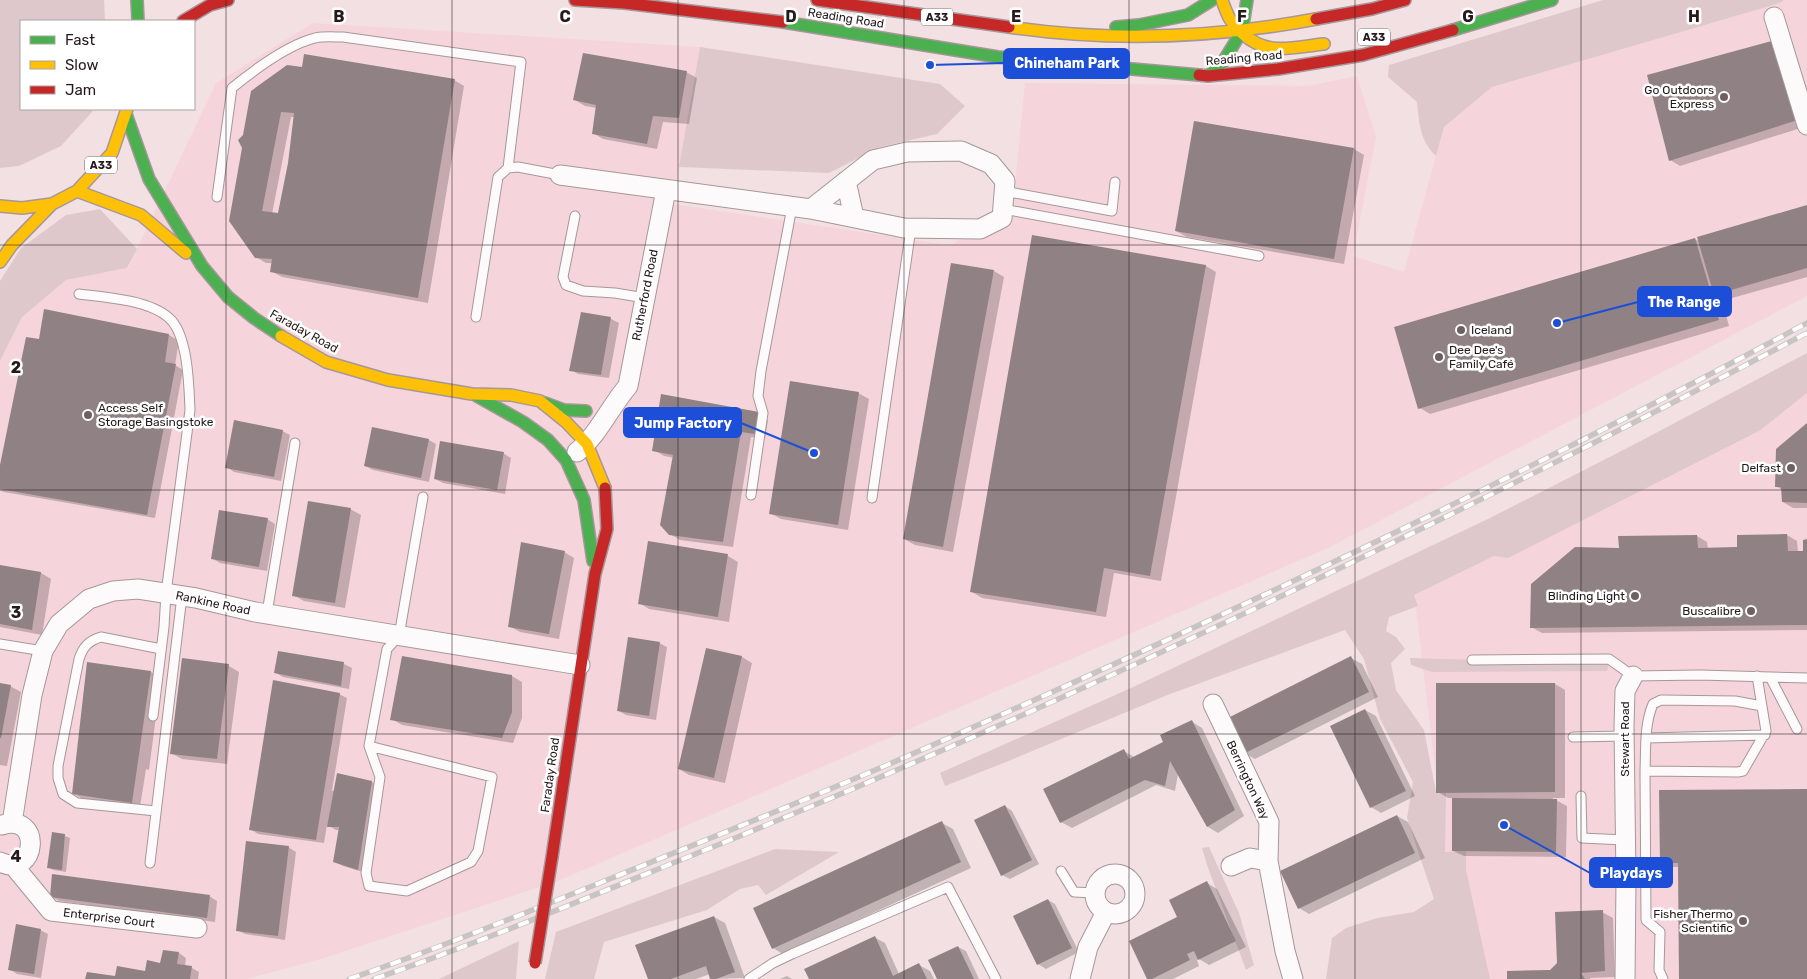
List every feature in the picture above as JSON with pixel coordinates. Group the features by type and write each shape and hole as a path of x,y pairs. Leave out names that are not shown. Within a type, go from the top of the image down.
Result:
{"main road":[{"path":"137,0 138,20"},
{"path":"185,20 204,8 220,1 228,0"},
{"name":"Reading Road","path":"575,0 624,3 781,22 998,57 1208,76 1278,69 1363,55 1490,20 1552,0"},
{"name":"Reading Road","path":"817,0 1056,34 1175,36 1242,32 1363,11 1405,0"},
{"path":"1056,34 1140,24 1188,15 1212,0"},
{"path":"1222,0 1229,20 1250,40 1260,46 1276,49 1338,42"},
{"path":"1208,76 1223,62 1242,32 1247,0"},
{"name":"A33","path":"0,206 22,208 52,204 77,191 112,153 126,111"},
{"name":"Faraday Road","path":"126,111 149,179 202,266"},
{"name":"Faraday Road","path":"77,191 141,215 202,266 228,296 254,318 282,337 326,362 388,380 472,394 511,394 540,400 566,422 587,444 606,490 607,529 595,574 580,665 535,967"},
{"path":"0,262 12,245 52,204"},
{"name":"Faraday Road","path":"472,394 523,422 548,440 566,460 584,500 595,574"},
{"path":"540,400 564,410 586,410"},
{"path":"595,462 595,443 600,425"}],"street":[{"path":"1774,17 1807,125"},
{"path":"560,176 811,209 910,228 980,229 1002,218 1005,181 992,164 962,151 907,152 873,160 811,209"},
{"path":"846,180 854,217"},
{"name":"Rutherford Road","path":"566,460 587,444 628,386 666,190"},
{"path":"548,440 566,422 586,410 600,403 618,398"},
{"name":"Rankine Road","path":"7,864 22,862 31,847 31,840 25,829 6,824 32,695 43,651 59,624 89,599 113,590 138,589 399,636 580,665"},
{"name":"Stewart Road","path":"1625,979 1625,691 1633,676"},
{"name":"Berrington Way","path":"1213,704 1268,822 1268,861 1285,951 1293,979"},
{"path":"1231,866 1250,858 1268,861"},
{"name":"Enterprise Court","path":"7,864 51,911 197,928"},
{"path":"1110,875 1121,876 1130,882 1134,893 1130,906 1118,914 1106,912 1100,908 1095,893 1097,885 1103,878 1110,875"},
{"path":"1080,979 1088,947 1106,912"}],"lane":[{"path":"217,197 232,88 264,63 290,48 316,38 343,37 521,62 508,168 498,178 476,317"},
{"path":"508,168 518,167 560,176"},
{"path":"1004,200 1112,211 1115,182"},
{"path":"1004,200 1259,256"},
{"path":"751,496 763,413 758,396 761,371 792,207"},
{"path":"576,216 563,277 566,284 583,291 615,293 645,298"},
{"path":"872,498 910,228"},
{"path":"79,294 122,299 144,306 169,318 178,331 186,357 190,410 150,863"},
{"path":"267,613 295,443"},
{"path":"368,746 492,777 478,851 471,862 407,891 368,886 366,873 380,777 368,746 387,649 399,636 423,498"},
{"path":"153,716 161,650 174,595"},
{"path":"156,811 77,803 63,794 58,778 58,766 83,648 92,640 101,637 161,650"},
{"path":"0,644 43,651"},
{"path":"1472,660 1609,659 1633,676 1700,675 1807,678"},
{"path":"1645,771 1743,771 1765,736 1766,726 1757,676"},
{"path":"1770,677 1797,729"},
{"path":"1663,979 1659,970 1660,932 1646,920 1645,771 1649,713 1653,704 1661,700 1735,701 1762,706"},
{"path":"1573,737 1624,736"},
{"path":"1646,738 1765,736"},
{"path":"1581,796 1582,838 1626,840"},
{"path":"1061,871 1074,892 1095,893"},
{"path":"749,979 773,963 792,954 948,887 996,979"}],"shaded area":[{"path":"0,0 104,0 105,20 20,20 20,110 93,110 61,146 19,166 0,168"},
{"path":"1603,0 1784,0 1780,3 1492,87 1444,127 1436,156 1423,138 1417,102 1388,77 1389,65"},
{"path":"1784,0 1807,0 1807,296 1328,548 558,881 321,959 247,979 0,979 0,361 26,309 66,280 128,268 216,83 313,23 700,47 673,204 949,245 1012,216 1025,83 1308,86 1357,76 1376,137 1353,256 1404,272 1444,127 1492,87"},
{"path":"700,47 940,84 965,106 937,134 880,147 829,173 679,167"},
{"path":"100,209 137,249 127,268 66,280 22,317 0,361 0,281 21,248 66,215"},
{"path":"1807,353 1807,393 1759,431 1508,558 1494,556 1414,595 1418,606 1389,617 1386,631 1396,637 1405,649 1391,663 1396,690 1424,730 1436,792 1446,793 1445,852 1466,851 1466,870 1490,979 1326,979 1332,938 1346,928 1377,918 1414,912 1434,899 1407,818 1413,782 1380,719 1364,659 1345,630 1170,694 945,786 940,773 1131,688 1488,519"},
{"path":"1807,372 1807,979 1460,979 1412,575"},
{"path":"1410,658 1609,664 1607,671 1432,672 1411,665"},
{"path":"1209,847 1239,913 1254,965 1246,970 1207,865 1202,848"},
{"path":"775,849 839,852 766,895 758,885 740,889 707,910 604,942 594,979 545,979 556,932"},
{"path":"519,941 516,979 439,979"}],"building":[{"name":"Go Outdoors Express","path":"1779,39 1801,119 1669,161 1647,75"},
{"path":"583,53 687,71 679,118 653,116 647,144 592,134 596,105 573,100"},
{"path":"304,54 455,79 418,298 270,272 272,259 255,258 229,221 242,148 238,140 243,135 251,91 287,65 302,67","holes":["281,112 294,113 288,163 278,213 262,211"]},
{"path":"1194,121 1354,148 1334,259 1175,231"},
{"path":"1807,205 1807,268 1714,295 1697,237"},
{"path":"1032,235 1206,265 1150,576 1104,568 1096,612 970,592"},
{"path":"1695,238 1719,320 1418,409 1394,327"},
{"path":"951,263 994,270 943,547 903,539"},
{"name":"Access Self Storage Basingstoke","path":"44,309 169,334 165,362 176,364 147,515 0,489 0,465 26,337 39,339"},
{"path":"581,312 611,317 601,375 569,371"},
{"path":"790,381 859,392 838,525 769,514"},
{"path":"661,394 759,412 755,434 741,432 723,542 669,535 660,525 673,455 652,451"},
{"path":"234,420 283,430 274,477 225,468"},
{"name":"Delfast","path":"1807,423 1807,503 1782,502 1781,487 1775,487 1776,449"},
{"path":"372,427 429,439 421,478 364,466"},
{"path":"440,441 504,452 497,490 434,479"},
{"path":"308,501 351,508 335,603 292,596"},
{"path":"219,510 268,518 259,567 211,559"},
{"path":"1787,534 1788,551 1803,551 1803,540 1807,539 1807,625 1530,628 1531,584 1575,547 1619,548 1618,536 1697,535 1698,548 1737,547 1737,535"},
{"path":"648,541 728,554 718,617 638,604"},
{"path":"521,542 565,551 549,634 508,627"},
{"path":"0,565 41,572 32,630 0,624"},
{"path":"628,637 660,642 649,716 617,711"},
{"path":"706,648 742,656 714,778 678,769"},
{"path":"278,651 344,662 341,686 274,673"},
{"path":"402,656 512,675 512,712 502,738 390,720"},
{"path":"1351,656 1369,692 1243,754 1226,719"},
{"path":"182,658 229,664 217,759 170,754"},
{"path":"87,662 151,671 132,803 72,794"},
{"path":"273,680 340,693 316,840 249,830"},
{"path":"0,683 11,685 1,738 0,738"},
{"path":"1436,683 1555,683 1555,792 1436,793"},
{"path":"1365,709 1406,791 1370,808 1330,726"},
{"path":"1192,720 1235,810 1207,827 1170,761 1165,786 1145,780 1060,823 1043,789 1124,749 1129,759 1163,742 1160,735"},
{"path":"337,773 372,781 358,870 333,862 339,827 327,827"},
{"name":"Fisher Thermo Scientific","path":"1807,789 1807,979 1679,979 1678,863 1660,863 1659,790"},
{"path":"1452,798 1557,799 1556,852 1452,851"},
{"path":"1005,805 1032,860 1001,876 974,820"},
{"path":"1397,815 1415,853 1298,909 1280,871"},
{"path":"942,821 961,862 772,949 753,908"},
{"path":"52,832 65,834 62,870 47,868"},
{"path":"246,841 289,846 278,936 236,931"},
{"path":"52,874 210,895 207,918 50,897"},
{"path":"1207,881 1236,941 1198,960 1194,951 1187,954 1190,960 1152,979 1147,979 1129,941 1177,917 1169,900"},
{"path":"1048,899 1072,948 1037,965 1013,916"},
{"path":"1603,910 1605,971 1581,973 1585,979 1507,979 1507,971 1550,970 1557,963 1555,912"},
{"path":"714,916 735,972 716,979 710,979 706,966 671,979 648,979 635,945"},
{"path":"16,924 41,929 34,974 8,970"},
{"path":"875,936 893,976 919,963 927,979 809,979 804,969"},
{"path":"958,946 974,979 937,979 928,960"},
{"path":"163,950 179,952 177,964 192,966 190,979 85,979 87,972 115,976 117,966 145,971 147,960 160,963"}],"railway":[{"path":"349,979 481,930 859,777 1126,659 1469,497 1807,323"},
{"path":"374,979 510,929 735,838 1008,722 1143,661 1411,534 1807,333"}],"traffic: fast":[{"path":"137,0 138,20"},
{"path":"1116,27 1139,25 1188,15 1212,0"},
{"path":"1208,76 1223,62 1242,31 1247,0"},
{"path":"1453,30 1552,0"},
{"path":"783,22 998,57 1199,75"},
{"path":"126,114 149,179 202,266 228,297 254,318 281,336"},
{"path":"475,395 523,422 548,440 566,460 584,500 593,561"},
{"path":"545,403 564,410 586,411"}],"traffic: slow":[{"path":"1222,0 1234,25 1251,40 1261,45 1281,49 1324,44"},
{"path":"1009,27 1086,35 1163,36 1240,30 1316,19"},
{"path":"0,206 22,208 52,204 77,191 112,153 127,110"},
{"path":"77,191 141,215 186,253"},
{"path":"0,262 12,245 52,204"},
{"path":"281,336 326,362 388,380 472,394 511,395 540,401 566,422 587,444 605,488"}],"traffic: jam":[{"path":"185,20 210,5 228,0"},
{"path":"575,0 624,3 783,22"},
{"path":"817,0 1009,27"},
{"path":"1316,19 1372,9 1405,0"},
{"path":"1199,75 1208,76 1278,69 1363,55 1453,30"},
{"path":"552,857 595,574 607,529 605,488"},
{"path":"535,963 552,857"}],"place":[{"name":"Chineham Park","path":"930,65"},
{"name":"Go Outdoors Express","path":"1724,97"},
{"name":"The Range","path":"1557,323"},
{"name":"Iceland","path":"1461,330"},
{"name":"Dee Dee's Family Café","path":"1439,357"},
{"name":"Access Self Storage Basingstoke","path":"88,415"},
{"name":"Jump Factory","path":"814,453"},
{"name":"Delfast","path":"1791,468"},
{"name":"Blinding Light","path":"1635,596"},
{"name":"Buscalibre","path":"1751,611"},
{"name":"Playdays","path":"1504,825"},
{"name":"Fisher Thermo Scientific","path":"1743,921"}]}
